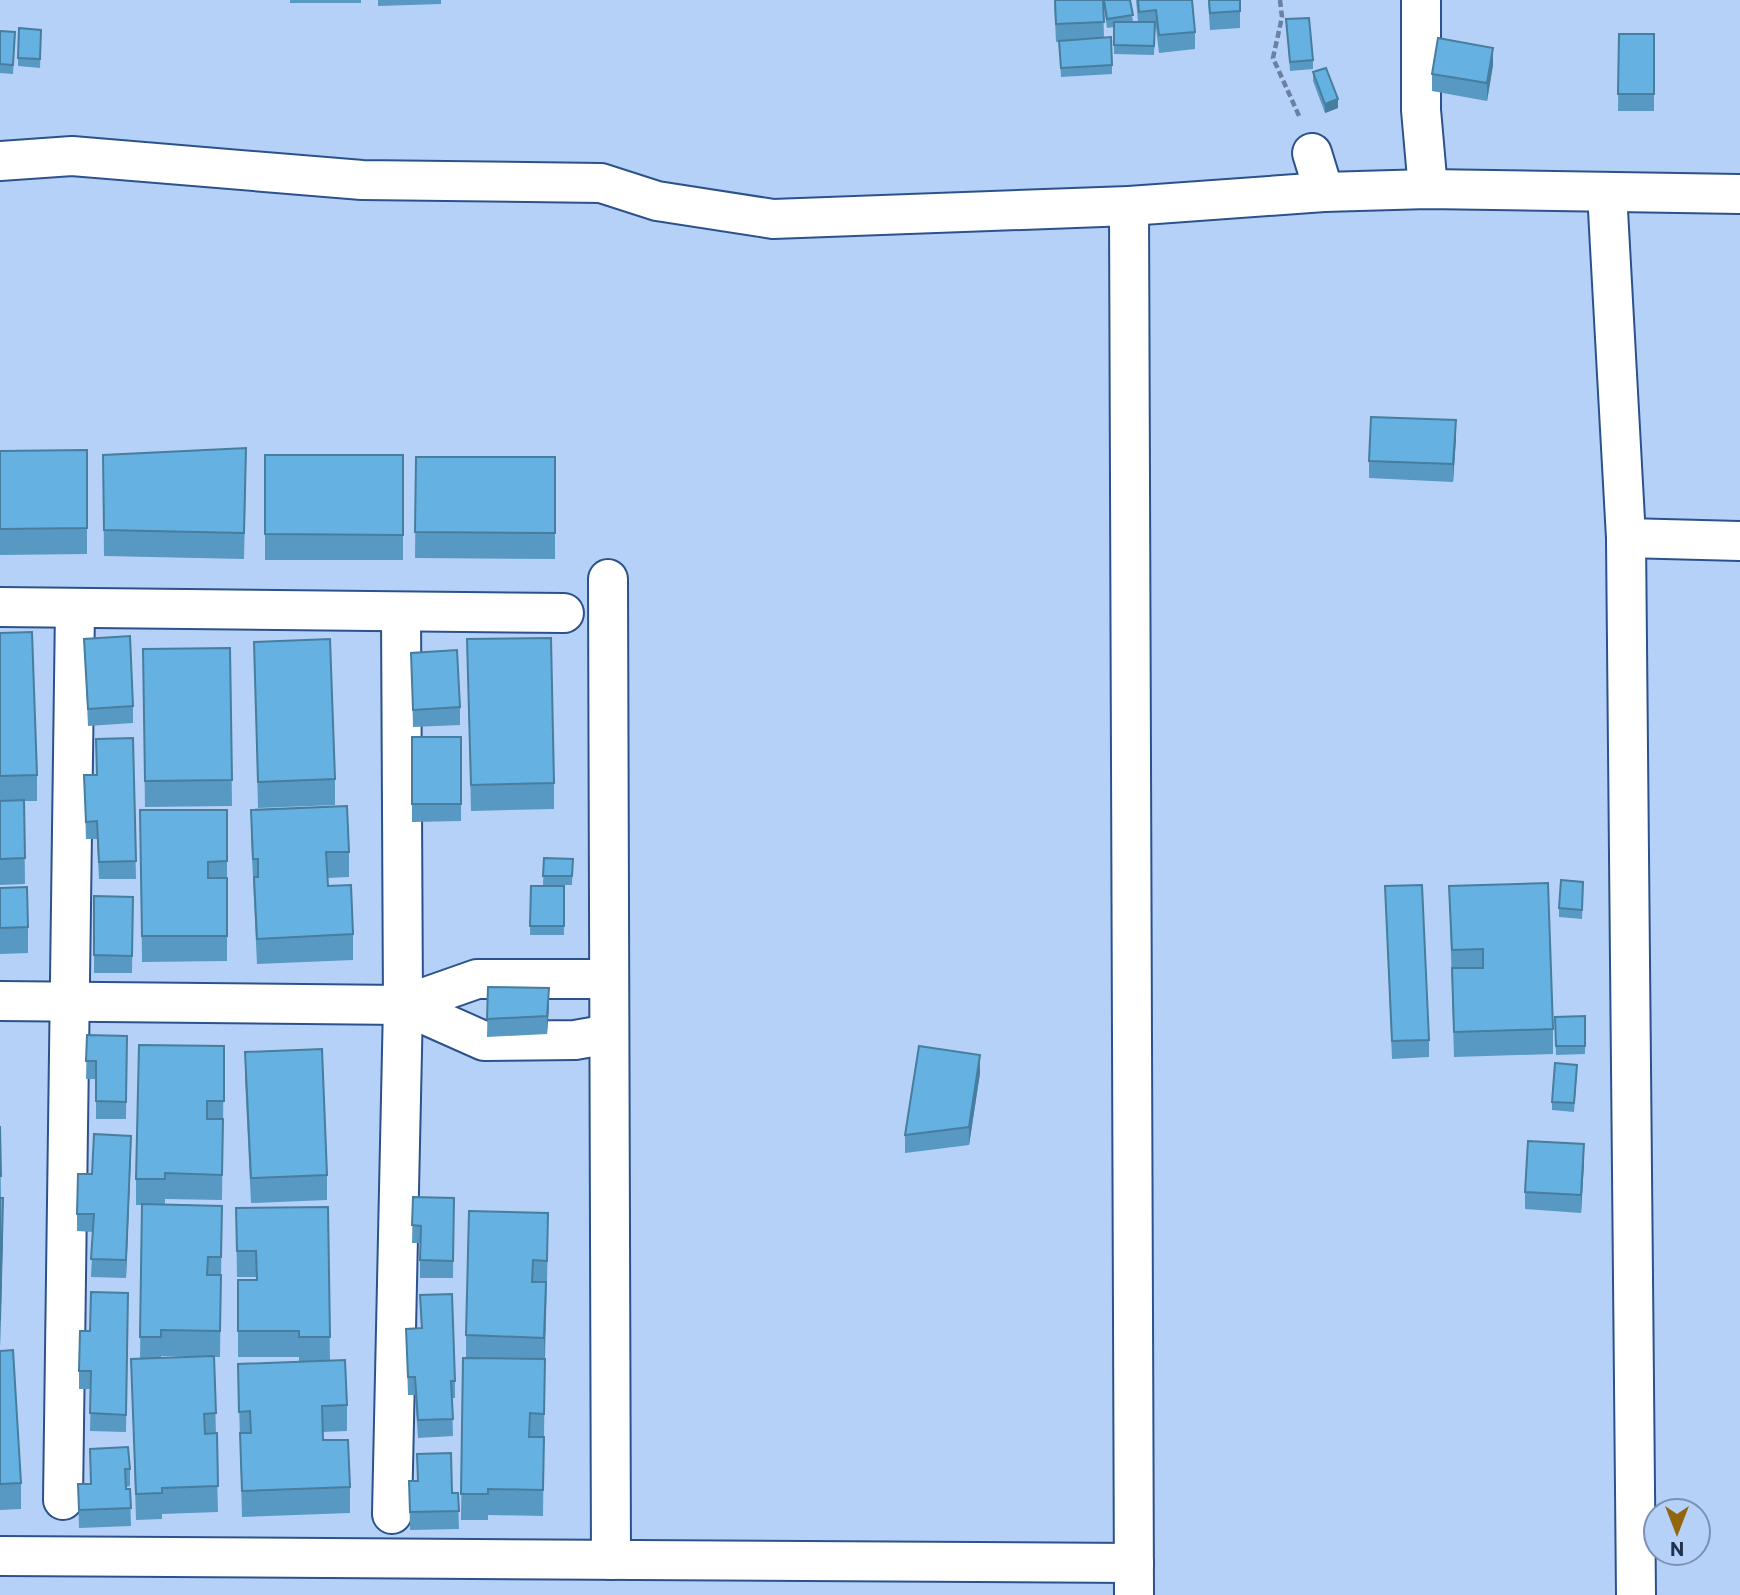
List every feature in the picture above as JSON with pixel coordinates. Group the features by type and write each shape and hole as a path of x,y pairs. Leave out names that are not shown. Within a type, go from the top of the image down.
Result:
{"street":[{"path":"1421,0 1421,110 1428,189"},
{"path":"1312,153 1324,192"},
{"path":"0,162 72,156 362,180 601,183 657,201 773,219 1129,206 1324,192 1428,189 1740,194"},
{"path":"1607,192 1626,538 1636,1595"},
{"path":"0,1556 611,1560 1134,1579 1129,206"},
{"path":"1626,538 1740,541"},
{"path":"608,579 611,1560"},
{"path":"0,607 564,613"},
{"path":"64,1500 75,608"},
{"path":"392,1514 403,1005 401,612"},
{"path":"0,1001 403,1005 477,979 609,979"},
{"path":"403,1005 484,1041 575,1040 610,1034"}],"path":[{"path":"1280,0 1282,17 1273,58 1293,99 1312,153"}],"building":[{"path":"1055,0 1103,0 1104,22 1056,24"},
{"path":"1104,0 1130,0 1133,15 1107,19"},
{"path":"1138,0 1192,0 1195,32 1159,35 1156,10 1139,12"},
{"path":"1209,0 1240,0 1240,11 1210,13"},
{"path":"1309,18 1313,60 1290,62 1286,19"},
{"path":"1114,22 1155,22 1154,46 1114,45"},
{"path":"19,28 41,30 40,59 18,58"},
{"path":"0,31 15,32 13,65 0,64"},
{"path":"1619,34 1654,34 1654,94 1618,94"},
{"path":"1111,37 1112,65 1061,68 1059,41"},
{"path":"1438,38 1493,48 1487,83 1432,74"},
{"path":"1326,68 1338,99 1325,104 1313,72"},
{"path":"1371,417 1456,420 1453,464 1369,461"},
{"path":"246,448 244,533 104,530 103,455"},
{"path":"87,450 87,528 0,529 0,451"},
{"path":"265,455 403,455 403,535 265,534"},
{"path":"416,457 555,457 555,533 415,532"},
{"path":"32,632 37,775 0,776 0,633"},
{"path":"130,636 133,706 88,709 84,639"},
{"path":"551,638 554,783 471,785 467,639"},
{"path":"330,639 335,779 258,782 254,642"},
{"path":"230,648 232,780 145,781 143,649"},
{"path":"457,650 460,707 413,710 411,653"},
{"path":"412,737 461,737 461,804 412,804"},
{"path":"133,738 136,861 99,862 97,821 86,822 84,775 97,775 96,739"},
{"path":"24,800 25,858 0,859 0,801"},
{"path":"347,806 349,852 326,852 328,886 351,885 353,934 257,939 254,877 258,877 258,859 253,859 251,810"},
{"path":"140,810 227,810 227,861 208,862 208,878 227,878 227,936 142,936"},
{"path":"544,858 573,859 572,876 543,876"},
{"path":"1561,880 1583,882 1582,910 1559,908"},
{"path":"1548,883 1553,1029 1454,1032 1452,968 1483,968 1483,949 1452,950 1449,886"},
{"path":"1422,885 1429,1040 1392,1041 1385,886"},
{"path":"531,886 564,886 564,926 530,926"},
{"path":"27,887 28,927 0,928 0,888"},
{"path":"94,896 133,897 132,956 94,955"},
{"path":"488,987 549,988 547,1016 487,1019"},
{"path":"1585,1016 1585,1046 1556,1046 1555,1017"},
{"path":"87,1035 127,1036 126,1102 96,1101 96,1061 86,1061"},
{"path":"139,1045 224,1046 224,1101 207,1101 207,1119 223,1119 222,1175 165,1173 165,1179 136,1179"},
{"path":"919,1046 980,1055 969,1127 905,1135"},
{"path":"322,1049 327,1175 251,1178 245,1052"},
{"path":"1555,1063 1577,1065 1574,1103 1552,1102"},
{"path":"94,1134 131,1136 126,1260 91,1259 94,1214 77,1214 78,1174 92,1174"},
{"path":"1528,1141 1584,1144 1581,1195 1525,1192"},
{"path":"413,1197 454,1198 453,1261 420,1260 421,1226 412,1225"},
{"path":"0,1198 3,1198 0,1321"},
{"path":"142,1204 222,1206 221,1257 208,1257 207,1275 221,1275 220,1331 161,1330 161,1337 140,1337"},
{"path":"328,1207 330,1337 299,1337 299,1331 238,1331 238,1280 257,1280 256,1251 237,1251 236,1208"},
{"path":"469,1211 548,1213 547,1261 533,1260 532,1282 546,1282 544,1338 466,1335"},
{"path":"91,1292 128,1293 126,1415 90,1413 91,1371 79,1371 80,1331 90,1331"},
{"path":"452,1294 455,1381 451,1381 453,1419 418,1420 415,1377 408,1377 406,1329 422,1328 420,1295"},
{"path":"13,1350 21,1483 0,1484 0,1351"},
{"path":"214,1356 216,1413 204,1414 205,1434 217,1433 218,1486 162,1488 162,1493 136,1494 131,1359"},
{"path":"463,1358 545,1359 544,1414 530,1413 529,1437 544,1437 543,1490 488,1489 488,1494 461,1494"},
{"path":"345,1360 347,1405 322,1406 323,1440 348,1440 350,1487 242,1491 240,1433 251,1433 250,1411 239,1412 238,1364"},
{"path":"128,1447 130,1469 125,1469 131,1508 79,1510 78,1484 91,1484 90,1449"},
{"path":"451,1453 452,1493 458,1493 459,1511 410,1512 409,1481 418,1481 417,1454"}]}
